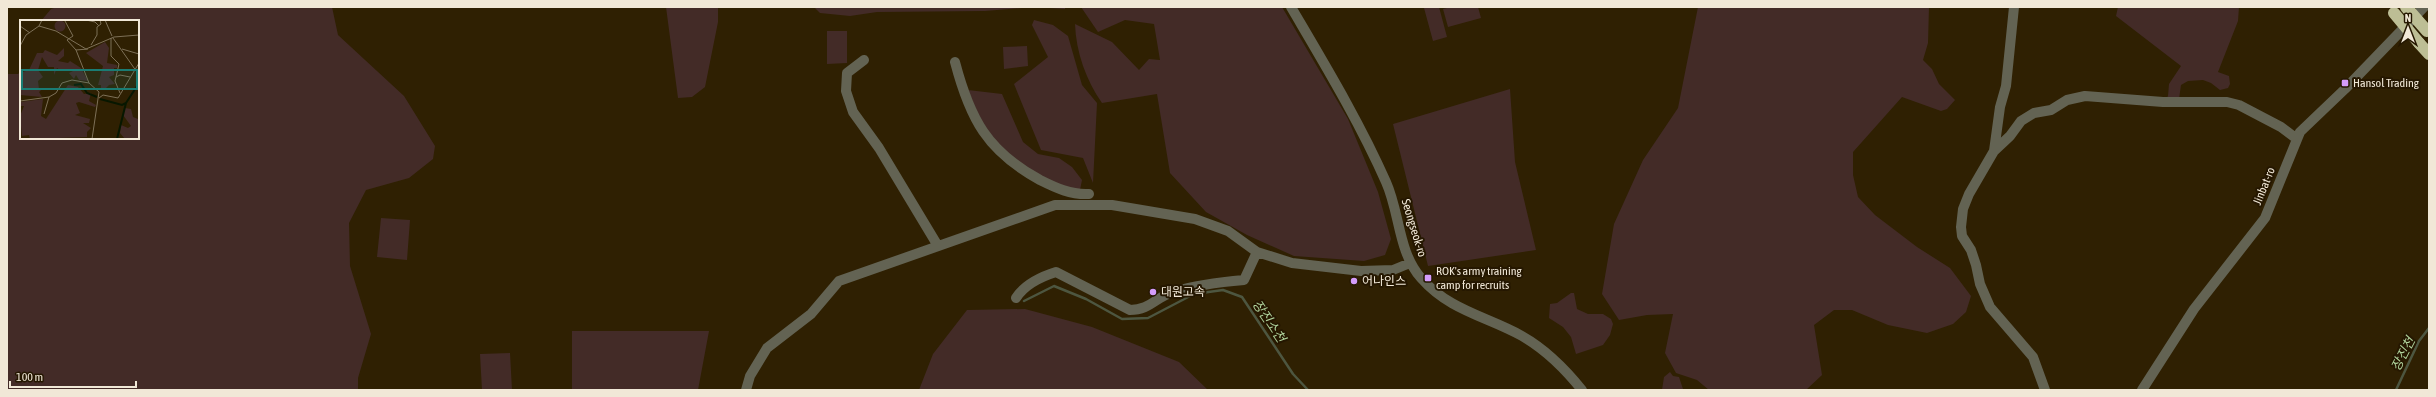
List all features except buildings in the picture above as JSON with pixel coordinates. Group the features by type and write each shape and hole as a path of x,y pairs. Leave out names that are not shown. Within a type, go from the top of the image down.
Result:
{"highway":[{"path":"2406,7 2428,32"},
{"path":"2392,10 2429,54"}],"street":[{"name":"Seongseok-ro","path":"1291,7 1356,117 1387,184 1410,263 1432,290 1454,306 1522,336 1541,348 1582,390"},
{"path":"1994,151 2000,107 2008,74 2014,7"},
{"name":"Jinbat-ro","path":"2142,390 2194,309 2265,218 2300,132 2345,89 2424,7"},
{"path":"864,60 847,73 846,91 853,112 879,148 938,246"},
{"path":"955,62 965,99 978,125 999,151 1026,172 1056,188 1078,195 1089,194"},
{"path":"2045,390 2033,357 1990,306 1980,284 1971,250 1962,236 1963,209 1969,194 1994,151 2010,136 2021,121 2034,113 2051,110 2067,100 2085,96 2163,102 2228,102 2239,105 2281,127 2297,139"},
{"path":"746,390 750,376 767,348 811,314 839,281 1055,205 1112,205 1195,219 1228,230 1257,252 1292,262 1361,271 1393,270 1410,263"},
{"path":"1016,298 1022,289 1043,276 1056,272 1130,310 1142,310 1171,292 1211,283 1244,280 1257,252"}],"shaded area":[{"path":"57,7 332,7 338,35 404,96 435,146 433,159 409,178 366,190 349,223 350,266 371,334 358,378 358,390 7,390 7,74 18,74 20,72 20,139 139,139 139,20 42,20 51,9"},
{"path":"666,7 718,7 718,22 705,87 692,97 678,98"},
{"path":"814,7 1035,7 985,11 877,12 850,16 820,13"},
{"path":"1035,7 1065,7 1065,9"},
{"path":"1081,7 1282,7 1348,119 1378,192 1391,239 1385,255 1364,261 1294,256 1247,235 1206,212 1170,173 1157,94 1102,103 1091,85 1077,45 1075,24 1112,42 1139,70 1149,59 1160,60 1154,24 1125,20 1098,32"},
{"path":"1439,7 1447,37 1433,41 1424,8"},
{"path":"1451,7 1478,7 1481,18 1448,27 1443,9"},
{"path":"1698,7 1929,7 1928,43 1923,60 1932,69 1939,84 1955,100 1947,109 1941,111 1902,97 1853,152 1853,175 1858,197 1875,215 1917,247 1950,268 1971,296 1966,312 1953,324 1927,333 1888,325 1852,310 1834,310 1814,325 1822,375 1806,390 1709,390 1697,380 1676,373 1665,353 1673,314 1647,315 1619,320 1602,294 1614,224 1643,160 1678,108"},
{"path":"2118,7 2239,7 2238,21 2218,72 2229,76 2230,84 2228,88 2220,90 2211,83 2203,80 2188,81 2181,85 2179,99 2166,99 2168,96 2169,84 2181,66 2116,16"},
{"path":"1034,20 1053,25 1068,36 1082,85 1097,103 1093,183 1083,158 1041,150 1014,84 1048,57 1032,25"},
{"path":"827,31 847,31 847,63 827,64"},
{"path":"1027,46 1028,66 1004,69 1003,47"},
{"path":"1510,89 1515,162 1536,250 1428,266 1393,124"},
{"path":"968,90 1002,94 1023,142 1038,154 1059,158 1072,167 1082,180 1079,195 1033,175 1000,146 981,122"},
{"path":"381,218 410,220 407,260 377,257"},
{"path":"1571,293 1574,293 1577,309 1588,314 1603,314 1611,319 1613,324 1610,335 1603,345 1576,354 1571,337 1563,327 1549,318 1550,304 1557,303"},
{"path":"1025,309 1092,327 1179,362 1208,390 919,390 933,354 967,310"},
{"path":"572,331 709,331 698,390 572,390"},
{"path":"510,353 512,390 482,390 480,354"},
{"path":"1670,372 1673,376 1679,377 1683,389 1688,390 1662,390 1664,377"}],"waterway":[{"name":"장진소천","path":"1024,301 1054,286 1086,299 1122,319 1148,318 1194,294 1223,290 1242,297 1293,374 1308,390"},
{"name":"장진천","path":"2396,390 2419,341 2429,328"}],"place":[{"name":"Hansol Trading","path":"2345,83"},
{"name":"ROK's army training camp for recruits","path":"1428,278"},
{"name":"어나인스","path":"1354,281"},
{"name":"대원고속","path":"1153,292"}]}
